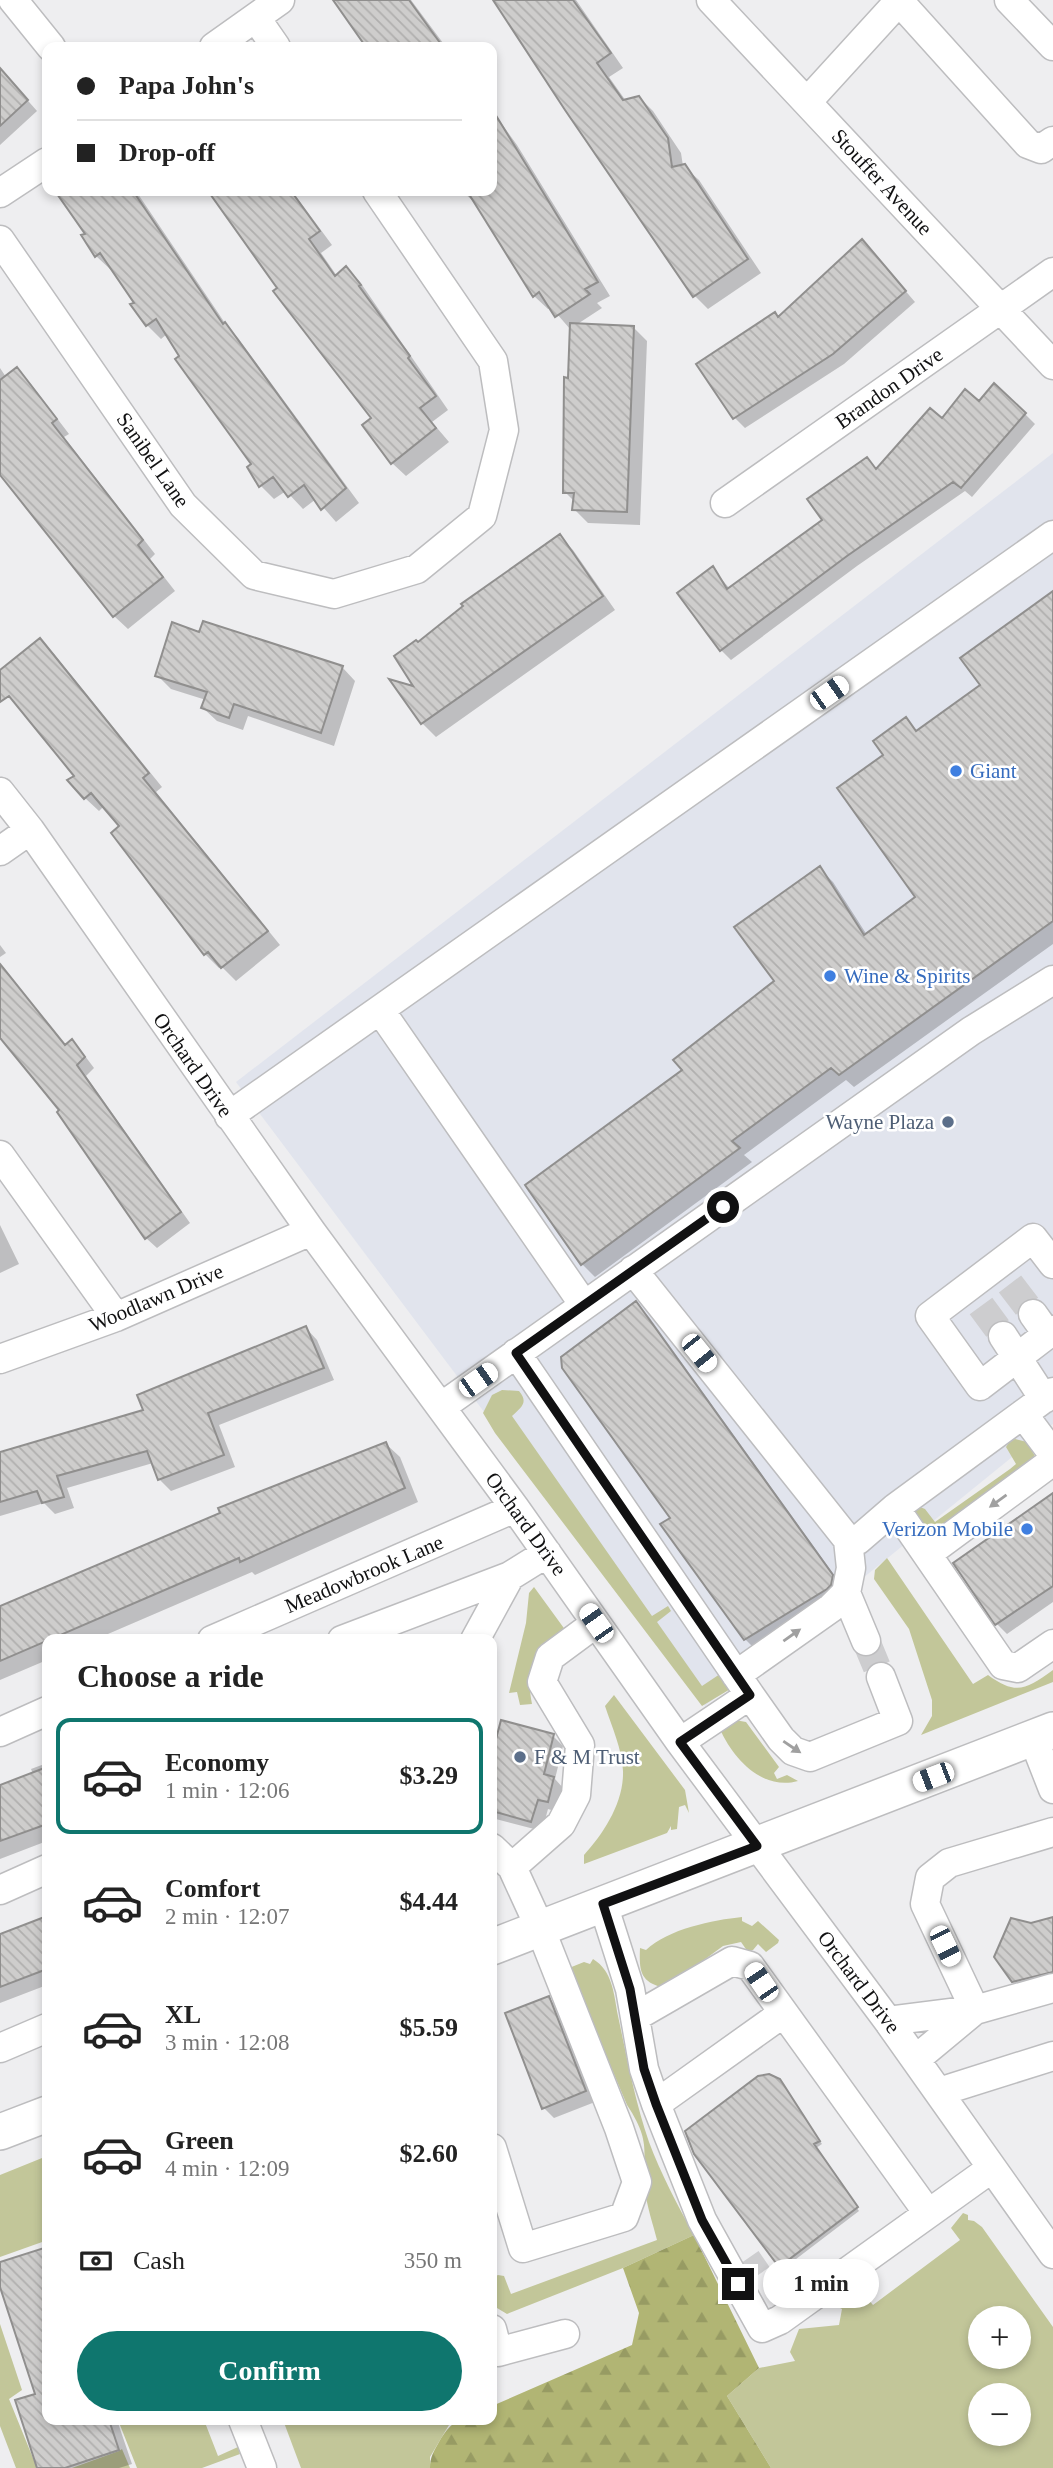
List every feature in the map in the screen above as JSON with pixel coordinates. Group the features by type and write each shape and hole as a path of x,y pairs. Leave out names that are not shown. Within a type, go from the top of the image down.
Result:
{"main road":[{"path":"497,1945 1043,1734"},
{"path":"0,2132 42,2116"}],"street":[{"path":"13,0 47,42"},
{"path":"221,42 280,0"},
{"name":"Stouffer Avenue","path":"711,0 1053,365"},
{"path":"807,102 900,0 1028,144 1041,149 1053,141"},
{"path":"1009,0 1053,46"},
{"path":"256,18 273,42"},
{"path":"0,193 42,165"},
{"name":"Sanibel Lane","path":"0,240 183,505 254,575 334,594 417,569 482,516 504,430 493,361 380,196"},
{"name":"Brandon Drive","path":"725,503 1053,272"},
{"path":"229,1116 1053,534"},
{"name":"Orchard Drive","path":"0,792 30,830 311,1231 515,1508 680,1742 916,2059 1053,2254"},
{"path":"0,851 30,830"},
{"path":"441,1406 971,1031 1053,980"},
{"path":"380,1010 584,1305"},
{"path":"0,1155 116,1317"},
{"name":"Woodlawn Drive","path":"0,1359 116,1317 311,1231"},
{"path":"1044,1326 1011,1347 980,1386 930,1316 974,1296 1003,1275 1033,1238 1053,1264"},
{"path":"633,1270 848,1540 851,1568 846,1593 680,1742"},
{"path":"1011,1347 1040,1402 1053,1454"},
{"path":"516,1353 780,1740 793,1751 810,1757 898,1721 881,1677"},
{"path":"848,1540 858,1540 895,1508 1040,1402"},
{"path":"927,1554 1053,1461"},
{"name":"Meadowbrook Lane","path":"226,1634 515,1508"},
{"path":"895,1508 1003,1665 1018,1668 1053,1644"},
{"path":"358,1634 510,1576 547,1553"},
{"path":"478,1634 510,1576"},
{"path":"846,1593 866,1641"},
{"path":"512,1867 561,1824 576,1795 580,1745 542,1682 550,1657 596,1623"},
{"path":"0,1732 42,1713"},
{"path":"1043,1734 1053,1789"},
{"path":"975,2010 925,1904 930,1878 949,1863 1053,1832"},
{"path":"497,1853 512,1867 540,1928 619,2128 637,2182 624,2217 523,2248 497,2164"},
{"path":"0,1890 42,1871"},
{"path":"603,1904 630,1989 644,2069 656,2104 702,2220 762,2328 780,2320 992,2168"},
{"path":"635,2017 732,1961 750,1966 782,2014 928,2213"},
{"path":"888,2021 975,2010 1053,1988"},
{"path":"916,2059 975,2010"},
{"path":"656,2104 782,2014"},
{"path":"0,2048 42,2030"},
{"path":"939,2092 1053,2056"},
{"path":"702,2220 731,2238 752,2267 750,2305"},
{"path":"497,2348 498,2352 565,2334"},
{"path":"245,2425 262,2468"}],"shaded area":[{"path":"1053,453 1053,1424 705,1706 236,1082"}],"green space":[{"path":"502,1390 519,1391 522,1395 523,1405 512,1416 652,1616 668,1606 671,1611 657,1622 702,1686 723,1672 732,1688 702,1706 495,1433 483,1413 492,1395"},
{"path":"1015,1439 1027,1442 1036,1458 933,1535 930,1534 915,1512 920,1507 925,1509 935,1522 1010,1469 1016,1464 1006,1447"},
{"path":"887,1558 973,1684 988,1675 1007,1686 1021,1688 1036,1682 1053,1670 1053,1682 921,1735 932,1716 932,1700 909,1629 874,1579 875,1570"},
{"path":"534,1587 566,1631 542,1655 533,1670 530,1679 532,1704 520,1705 517,1692 509,1693 526,1623 529,1593"},
{"path":"614,1695 685,1790 689,1813 685,1805 679,1807 677,1829 671,1830 671,1826 667,1833 584,1864 584,1855 611,1816 622,1783 621,1755 605,1706"},
{"path":"735,1720 746,1722 779,1767 774,1773 777,1779 787,1775 798,1781 785,1783 761,1777 741,1761 720,1729"},
{"path":"742,1917 742,1921 752,1926 758,1921 779,1940 778,1943 766,1952 758,1944 748,1952 741,1942 723,1946 666,1988 651,1983 643,1975 640,1948 646,1950 666,1936 691,1927"},
{"path":"593,1959 600,1964 612,1984 632,2079 649,2142 694,2235 623,2268 507,2314 497,2308 498,2275 504,2276 511,2294 657,2240 646,2196 643,2138 569,1968 584,1962 590,1964"},
{"path":"42,2158 42,2242 0,2257 0,2175"},
{"path":"963,2213 968,2215 968,2220 982,2227 1053,2327 1053,2468 771,2468 727,2396 759,2368 795,2361 790,2352 799,2329 839,2325 842,2309 834,2305 855,2291 863,2293 873,2305 960,2240 951,2228"},
{"path":"694,2235 759,2368 727,2396 771,2468 430,2468 437,2445 452,2425 497,2425 497,2404 632,2345 639,2313 623,2268"},
{"path":"0,2324 22,2390 9,2399 37,2468 16,2468 0,2426"},
{"path":"120,2425 206,2425 218,2456 238,2447 240,2454 202,2468 137,2468"},
{"path":"285,2425 449,2425 430,2457 430,2468 301,2468"},
{"path":"122,2449 130,2468 72,2468 119,2451"}],"building":[{"path":"333,0 409,0 439,42 362,42"},
{"path":"493,0 573,0 611,53 597,63 623,100 639,96 668,138 672,167 685,164 748,259 693,297"},
{"path":"0,68 28,100 0,126"},
{"path":"497,117 598,282 585,289 590,294 555,317 539,292 533,297 470,196 497,196"},
{"path":"58,196 136,196 223,324 225,322 346,488 321,510 304,485 288,497 273,477 259,487 247,467 251,464 175,359 179,356 156,319 146,326 130,304 134,303 100,253 95,257 81,235 85,234"},
{"path":"212,196 295,196 320,231 309,239 335,276 346,266 436,396 420,408 436,428 391,464 362,425 371,418 273,291 277,288"},
{"path":"862,239 906,291 833,354 733,419 696,364 775,312 778,317"},
{"path":"570,323 634,326 627,512 572,510 574,493 563,493 564,377 568,378"},
{"path":"17,367 57,419 52,423 143,540 138,545 163,577 113,617 0,475 0,380"},
{"path":"994,383 1026,413 961,488 953,482 847,556 720,651 677,593 713,566 727,589 822,520 807,499 867,457 876,469 930,408 942,418 965,389 979,401"},
{"path":"560,534 603,596 421,724 389,679 413,686 394,656 416,640 418,642 463,606 461,604"},
{"path":"1053,591 1053,921 839,1075 831,1068 732,1141 740,1148 581,1265 525,1185 682,1070 673,1060 774,981 734,927 820,866 864,935 915,897 837,788 883,755 873,741 906,717 916,731 980,685 960,658"},
{"path":"203,621 343,666 321,733 234,704 229,718 201,708 207,692 155,676 172,622 199,632"},
{"path":"40,638 149,773 143,778 268,931 221,968 208,952 204,955 111,833 119,826 91,793 84,799 67,780 74,776 9,696 0,702 0,670"},
{"path":"0,964 65,1045 72,1039 85,1057 77,1065 181,1212 145,1239 57,1112 59,1110 0,1038"},
{"path":"636,1301 833,1575 831,1585 827,1589 744,1640 660,1524 670,1518 562,1368 561,1357"},
{"path":"306,1326 324,1368 208,1413 224,1455 158,1480 147,1451 57,1476 64,1497 42,1503 37,1491 0,1502 0,1452 143,1410 137,1395"},
{"path":"386,1442 405,1488 240,1562 239,1558 63,1634 42,1634 42,1643 0,1661 0,1606 220,1513 218,1508"},
{"name":"Verizon Mobile","path":"1053,1493 1053,1586 995,1625 953,1563"},
{"name":"F & M Trust","path":"501,1720 554,1734 544,1774 554,1777 548,1802 538,1800 531,1822 497,1812 497,1735"},
{"path":"42,1769 42,1826 0,1841 0,1785"},
{"path":"1053,1917 1053,1972 1012,1982 994,1957 1011,1918 1031,1923"},
{"path":"42,1918 42,1971 0,1987 0,1934"},
{"path":"549,1996 586,2091 542,2109 505,2013"},
{"path":"769,2074 780,2079 820,2141 814,2144 858,2207 779,2267 694,2154 685,2131 758,2076"},
{"path":"42,2249 42,2425 111,2425 119,2450 65,2468 37,2468 15,2400 35,2394 0,2287 0,2262"}],"tunnel":[{"path":"1010,1284 1033,1314"},
{"path":"981,1306 1003,1336"},
{"path":"866,1641 881,1677"},
{"path":"747,2259 758,2275"}],"place":[{"name":"Giant","path":"956,771"},
{"name":"Wine & Spirits","path":"830,976"},
{"name":"Wayne Plaza","path":"948,1122"},
{"name":"Verizon Mobile","path":"1027,1529"},
{"name":"F & M Trust","path":"520,1757"}],"route":[{"path":"723,1207 516,1353 750,1695 680,1742 757,1846 603,1904 630,1989 644,2069 656,2104 702,2220 738,2284"}]}
